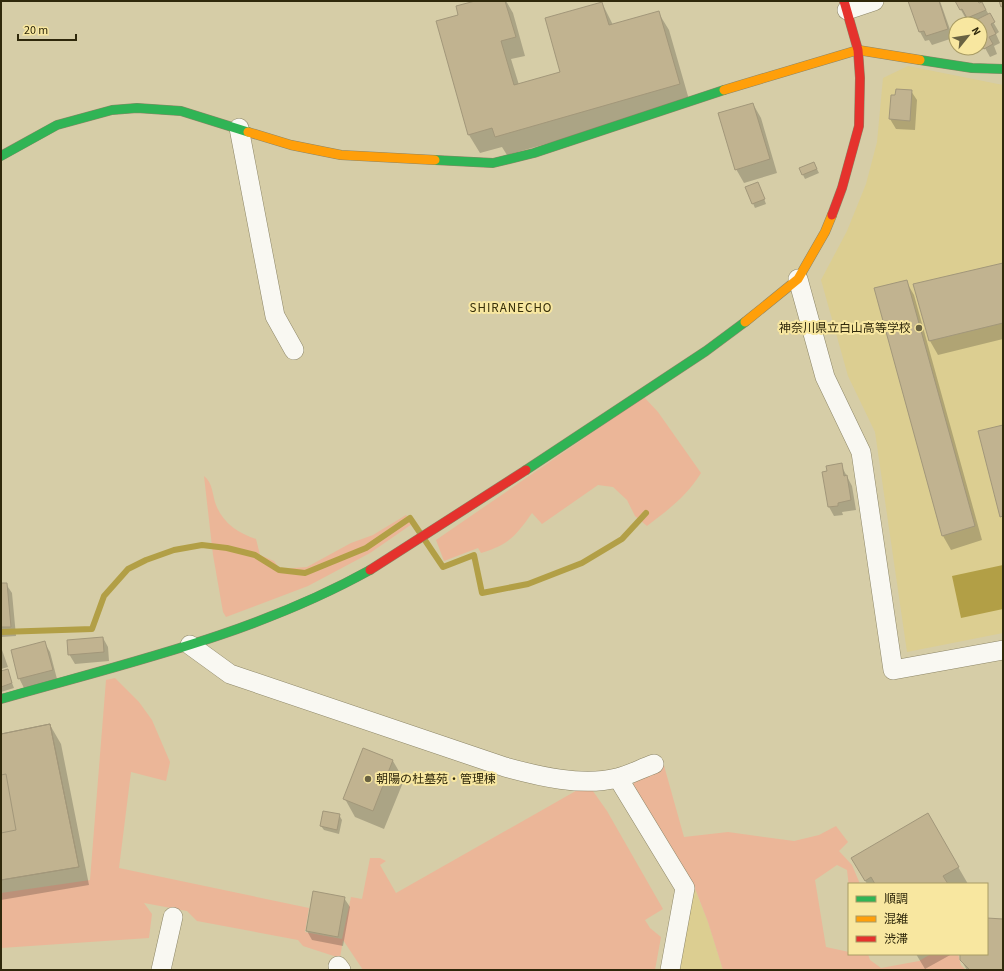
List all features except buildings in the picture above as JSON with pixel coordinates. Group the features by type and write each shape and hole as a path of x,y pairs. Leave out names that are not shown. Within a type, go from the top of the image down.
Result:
{"street":[{"path":"1,698 190,645 254,624 346,584 391,558 706,351 765,307 798,280 825,232 842,188 859,126 860,78 858,50 845,6 874,1"},
{"path":"1,156 57,125 112,110 137,108 181,111 292,145 341,154 493,163 534,154 726,89 858,50 972,68 1003,69"},
{"path":"238,128 275,316 294,350"},
{"path":"798,280 825,377 861,452 893,670 1003,650"},
{"path":"190,645 230,674 505,767 547,778 565,780 605,780 618,778 654,764"},
{"path":"618,778 685,888 670,970"},
{"path":"161,970 173,917"}],"shaded area":[{"name":"神奈川県立白山高等学校","path":"908,66 1003,85 1003,633 907,652 875,432 848,376 821,280 847,231 866,184 877,142 883,78"},
{"path":"644,397 658,412 701,473 683,496 670,508 647,526 635,516 627,500 613,487 598,485 542,524 532,513 511,539 491,550 481,553 478,548 444,561 436,540"},
{"path":"204,476 211,485 219,511 227,522 243,534 256,539 260,555 274,561 280,569 307,567 351,543 373,535 406,515 412,524 370,553 308,586 226,617 223,612 213,555"},
{"path":"1003,565 1003,609 961,618 952,576"},
{"path":"115,678 139,702 152,720 170,762 166,781 131,772 119,868 309,908 305,932 342,939 351,897 362,899 370,858 380,858 386,861 380,865 396,893 588,784 607,811 663,909 645,920 650,928 661,937 655,970 363,970 343,940 340,958 303,946 298,940 197,921 187,911 144,903 152,914 149,938 1,948 1,893 90,880 106,680"},
{"path":"663,762 684,837 728,832 794,841 819,835 836,826 848,842 839,851 852,865 860,883 849,883 847,870 837,865 815,880 826,947 848,952 848,955 868,955 870,960 881,968 919,961 929,955 958,955 961,965 966,970 723,970 708,922 696,891 632,787 637,777"},
{"path":"694,887 708,922 723,970 677,970"}],"waterway":[{"path":"1,632 92,629 104,596 128,569 146,560 174,550 202,545 227,548 255,555 279,570 305,573 366,548 410,518 443,567 474,555 482,593 528,584 582,563 622,539 646,513"}],"traffic: fast":[{"path":"920,60 972,68 1003,69"},
{"path":"435,160 493,163 534,153 724,90"},
{"path":"1,156 57,125 112,110 137,108 181,111 248,132"},
{"path":"526,470 706,351 745,322"},
{"path":"1,699 143,659 236,629 282,612 370,570"}],"traffic: slow":[{"path":"724,90 858,50 920,60"},
{"path":"248,132 291,145 341,155 435,160"},
{"path":"745,322 798,279 825,232 832,215"}],"traffic: jam":[{"path":"832,215 842,188 859,126 860,78 858,50 844,1"},
{"path":"370,570 526,470"}],"place":[{"name":"神奈川県立白山高等学校","path":"919,328"},
{"name":"朝陽の杜墓苑・管理棟","path":"368,779"}],"district":[{"name":"SHIRANECHO","path":"511,308"}]}
